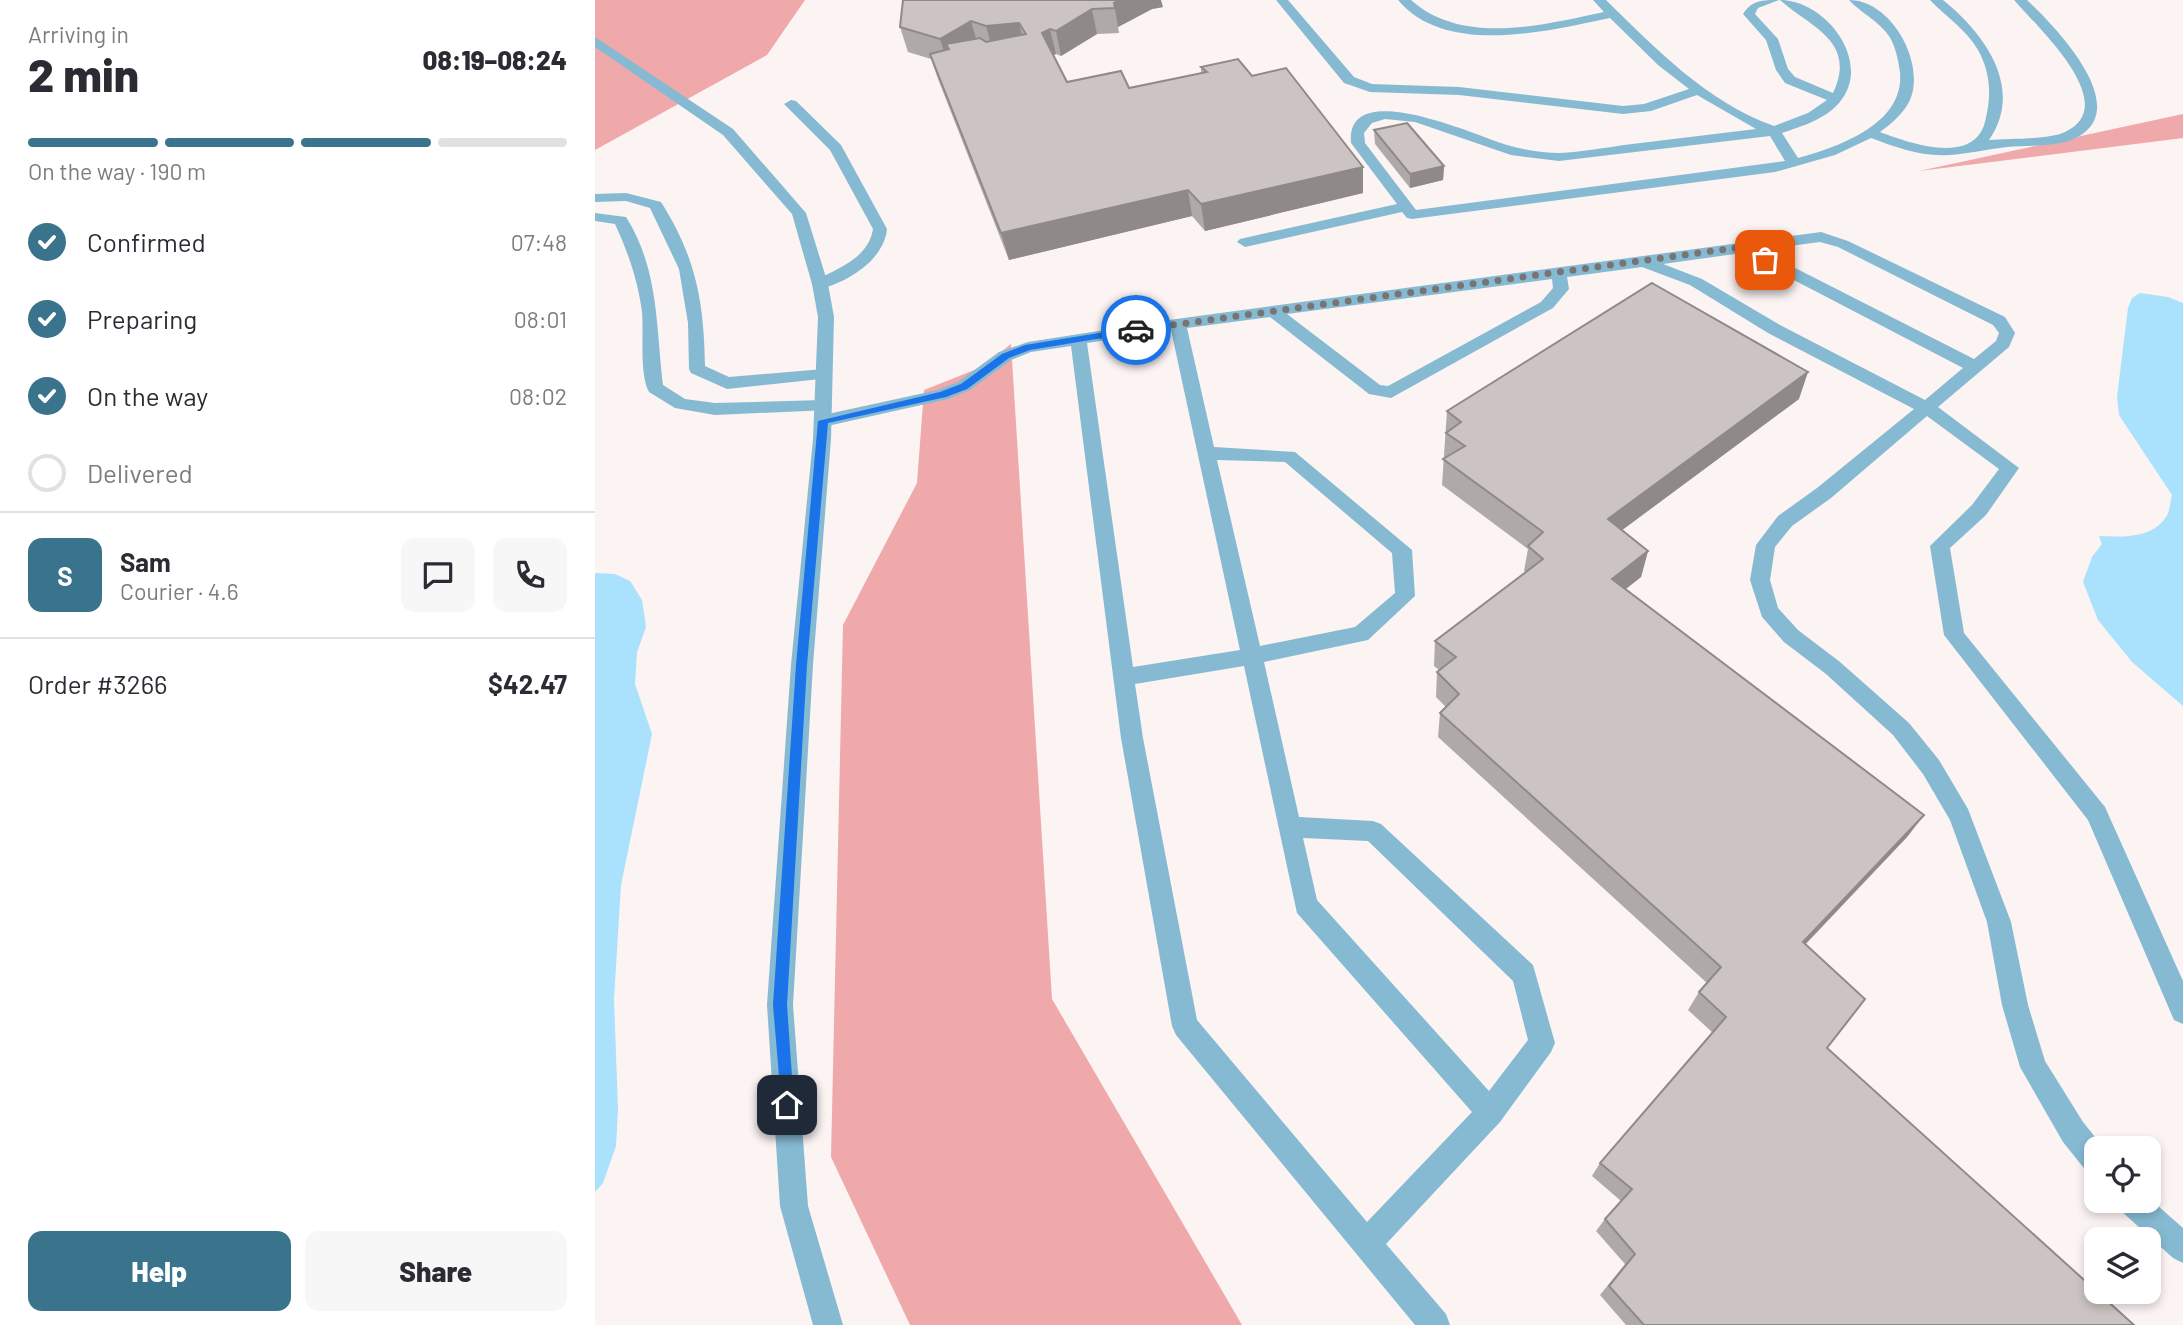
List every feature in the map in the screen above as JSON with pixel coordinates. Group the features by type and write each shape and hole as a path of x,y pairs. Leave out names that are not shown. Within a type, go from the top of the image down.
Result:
{"street":[{"path":"1282,0 1349,80 1370,88 1459,91 1623,110 1647,108 1698,90"},
{"path":"1403,0 1409,8 1426,18 1474,31 1515,32 1612,14"},
{"path":"1599,0 1662,62 1698,90 1752,123 1774,131 1794,164"},
{"path":"1773,0 1754,6 1749,14 1772,39 1782,70 1797,84 1835,98"},
{"path":"1786,0 1827,28 1841,48 1846,73 1845,88 1825,109 1774,131 1559,157 1530,155 1399,115 1369,118 1357,133 1358,143 1412,215 1794,164 1821,156 1868,133 1890,117 1907,92 1905,59 1900,43 1890,29 1855,0"},
{"path":"1936,0 1973,32 1990,56 1995,76 1996,107 1989,132 1974,146"},
{"path":"1868,133 1926,151 1944,151 2080,132 2088,124 2092,114 2089,93 2071,54 2048,26 2020,0"},
{"path":"595,41 729,132 799,214 820,284 826,317 823,414 801,665 780,1005 794,1206 828,1325"},
{"path":"791,104 836,148 880,229 881,242 872,254 820,284"},
{"path":"595,198 626,197 656,205 687,269 696,323 697,369 727,383 824,374"},
{"path":"1245,242 1405,207"},
{"path":"595,217 621,220 635,249 651,323 655,388 681,404 715,409 823,414 942,395 964,386 1005,356 1028,347 1178,324 1821,237 1843,244 1999,321 2007,333 2003,343 1823,494 1785,521 1766,545 1760,580 1769,611 1791,636 1833,668 1901,729 1931,767 1960,816 1983,871 2000,922 2015,1005 2033,1067 2084,1146"},
{"path":"1742,247 1975,368"},
{"path":"1643,262 1696,282 1774,329 1927,408 2010,468 1979,510 1940,546 1954,635 2097,814 2183,1011"},
{"path":"1274,312 1375,390 1391,392 1547,305 1561,289 1559,273"},
{"path":"1178,324 1305,905 1490,1112"},
{"path":"1078,339 1132,737 1185,1026 1435,1325"},
{"path":"1124,677 1252,656 1361,634 1405,596 1402,550 1289,456 1206,453"},
{"path":"1289,827 1373,831 1524,974 1542,1043 1490,1112 1367,1243"},
{"path":"2144,1213 2183,1248"}],"shaded area":[{"path":"595,0 805,0 767,55 595,150"},
{"path":"2183,114 2183,138 1919,171"},
{"path":"1011,344 1052,999 1242,1325 910,1325 831,1157 843,625 917,483 924,390 982,367"}],"water":[{"path":"2140,293 2168,297 2183,303 2183,706 2132,662 2098,620 2083,582 2092,557 2102,544 2099,536 2135,535 2153,529 2167,515 2172,495 2119,415 2117,397 2128,308 2132,298"},
{"path":"595,573 615,574 630,581 642,600 646,627 637,652 635,684 652,734 621,885 614,999 618,1110 616,1146 603,1183 595,1192"}],"building":[{"path":"903,0 1119,0 1114,3 1115,8 1092,9 1056,31 1050,29 1042,33 1067,82 1121,71 1129,88 1207,72 1201,67 1238,59 1252,76 1286,68 1363,167 1201,204 1188,190 1001,233 930,54 949,49 946,44 980,38 986,42 1026,34 1019,23 986,26 971,21 940,39 900,27"},
{"path":"1407,123 1444,166 1410,174 1374,130"},
{"path":"1652,283 1808,372 1608,519 1648,551 1612,579 1924,815 1803,942 1865,999 1827,1048 2084,1280 2084,1304 2111,1304 2134,1325 1644,1325 1609,1286 1635,1254 1605,1219 1632,1189 1600,1163 1726,1017 1699,992 1721,967 1440,713 1459,694 1437,672 1456,657 1435,641 1543,559 1528,546 1543,532 1443,459 1465,446 1446,433 1461,422 1447,411"}],"way so far":[{"path":"1136,330 1742,247 1765,260"}],"route":[{"path":"787,1105 780,1005 801,665 823,421 942,395 964,386 1005,356 1028,347 1136,330"}]}
